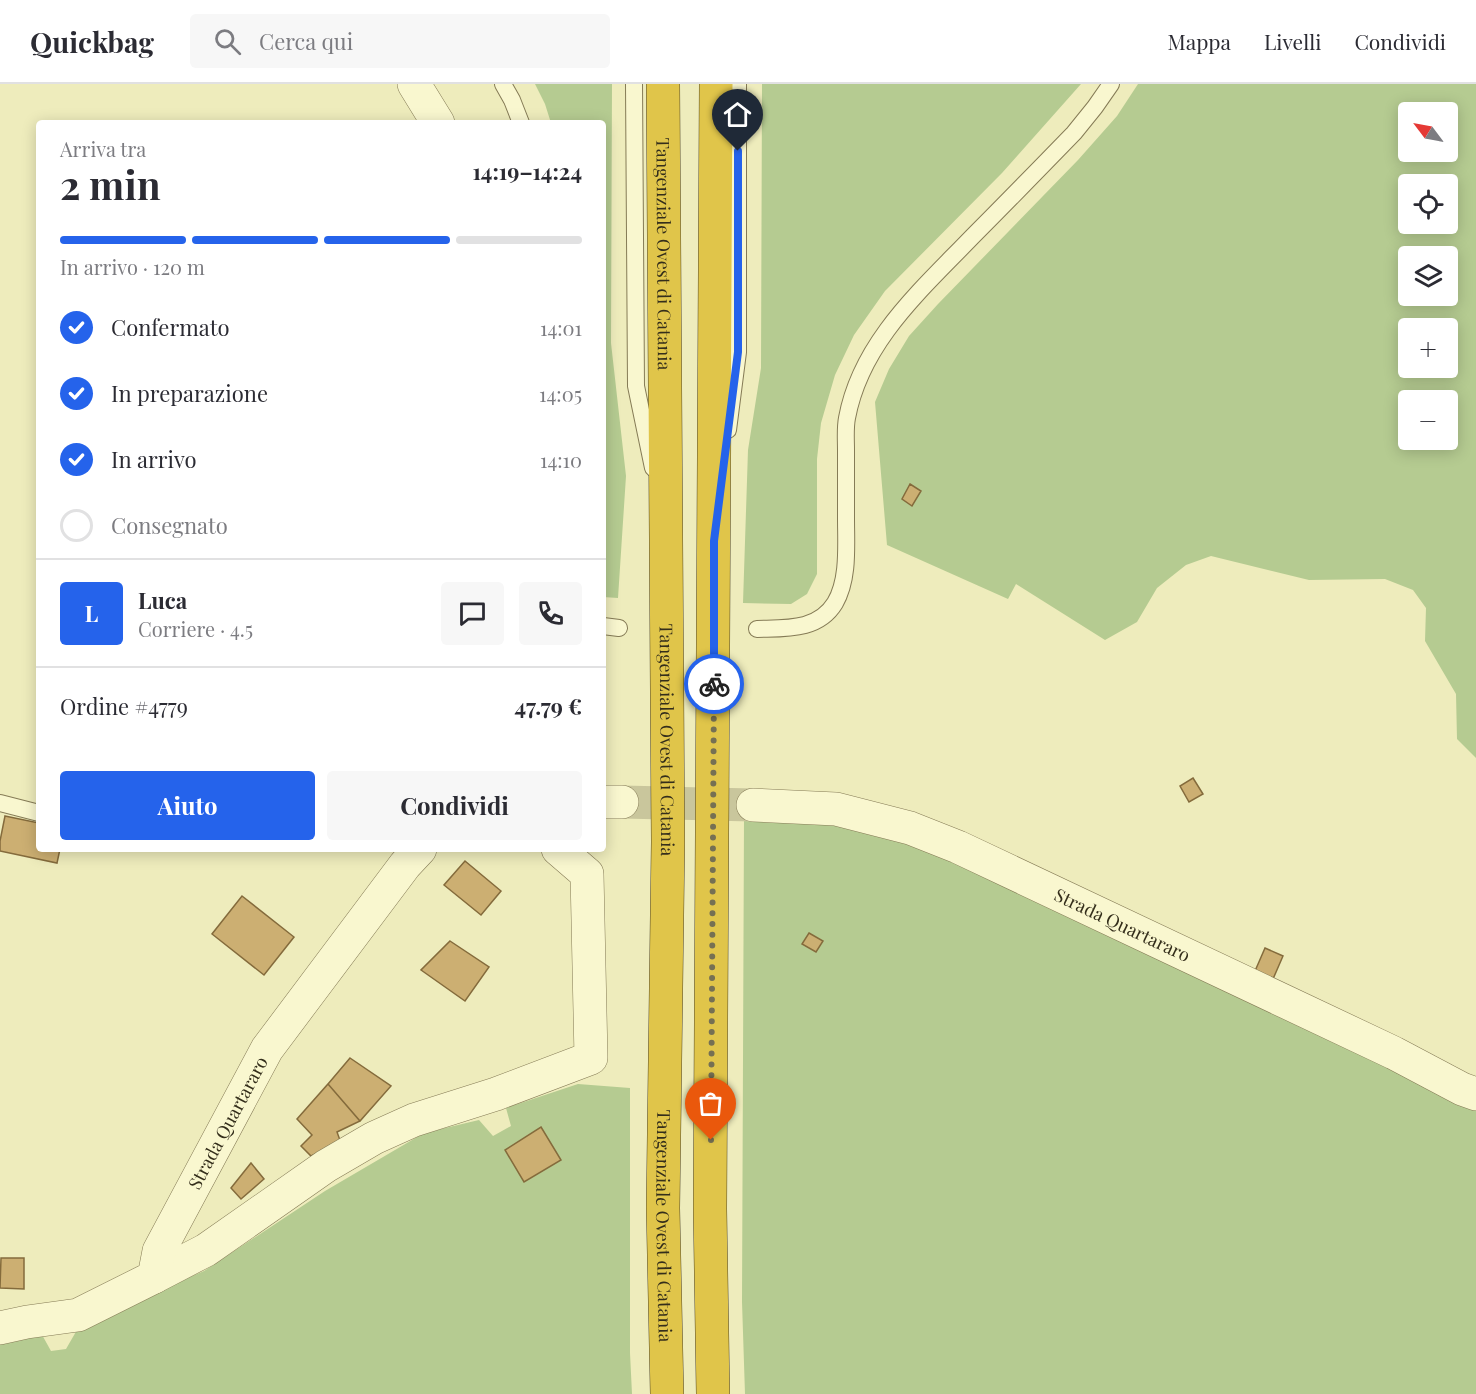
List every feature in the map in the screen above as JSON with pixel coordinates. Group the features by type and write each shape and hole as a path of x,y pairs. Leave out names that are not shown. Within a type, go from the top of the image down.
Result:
{"highway":[{"name":"Tangenziale Ovest di Catania","path":"663,84 668,842 663,1208 667,1394"},
{"path":"712,1394 710,1198 717,84"}],"street":[{"path":"414,84 436,120"},
{"name":"Strada Quartararo","path":"753,805 836,809 909,828 948,843 1394,1053 1476,1094"},
{"name":"Strada Quartararo","path":"154,1277 159,1251 267,1049 398,874 417,852"},
{"path":"0,1328 78,1315 206,1250 326,1166 374,1138 414,1119 496,1094 591,1058 587,874 561,852"}],"lane":[{"path":"503,84 520,120"},
{"path":"634,84 636,386 666,525"},
{"path":"714,541 738,352 738,84"},
{"path":"757,629 810,624 822,617 834,604 842,587 846,561 846,419 857,383 873,348 927,283 1074,133 1111,84"},
{"path":"0,803 36,812"}],"green space":[{"path":"535,84 612,84 611,343 626,476 618,598 606,597 606,120 550,120"},
{"path":"762,84 1081,84 1002,173 885,291 854,335 835,375 821,423 817,459 817,574 807,594 791,604 743,603 748,450 761,368"},
{"path":"1138,84 1476,84 1476,758 1457,739 1456,694 1425,641 1426,608 1413,590 1385,579 1309,580 1211,556 1186,565 1157,588 1137,622 1105,640 1016,584 1008,599 887,545 875,402 889,369 909,336 1078,160 1117,116"},
{"path":"744,818 874,827 950,856 1476,1104 1476,1394 745,1394 742,1302"},
{"path":"578,1084 630,1088 632,1394 0,1394 0,1342 41,1333 51,1351 66,1349 81,1323 204,1271 325,1191 424,1133 479,1120 493,1136 511,1126 506,1108"}],"building":[{"path":"910,484 921,491 912,506 902,499"},
{"path":"1193,778 1203,794 1189,802 1180,786"},
{"path":"5,816 36,822 36,852 59,852 57,863 0,851"},
{"path":"465,861 501,891 481,915 444,885"},
{"path":"242,896 294,937 264,975 212,934"},
{"path":"809,933 823,941 816,952 802,944"},
{"path":"450,941 489,967 465,1001 421,970"},
{"path":"1265,948 1283,956 1273,979 1255,971"},
{"path":"350,1058 391,1086 360,1121 328,1084"},
{"path":"328,1084 360,1121 337,1132 341,1143 311,1156 301,1146 312,1135 297,1119"},
{"path":"541,1127 561,1160 524,1182 505,1150"},
{"path":"251,1163 264,1179 241,1199 231,1188"},
{"path":"1,1258 24,1258 24,1289 0,1288"}],"tunnel":[{"path":"622,802 753,805"}],"way so far":[{"path":"711,1140 714,684"}],"route":[{"path":"714,684 714,541 738,352 738,151"}]}
